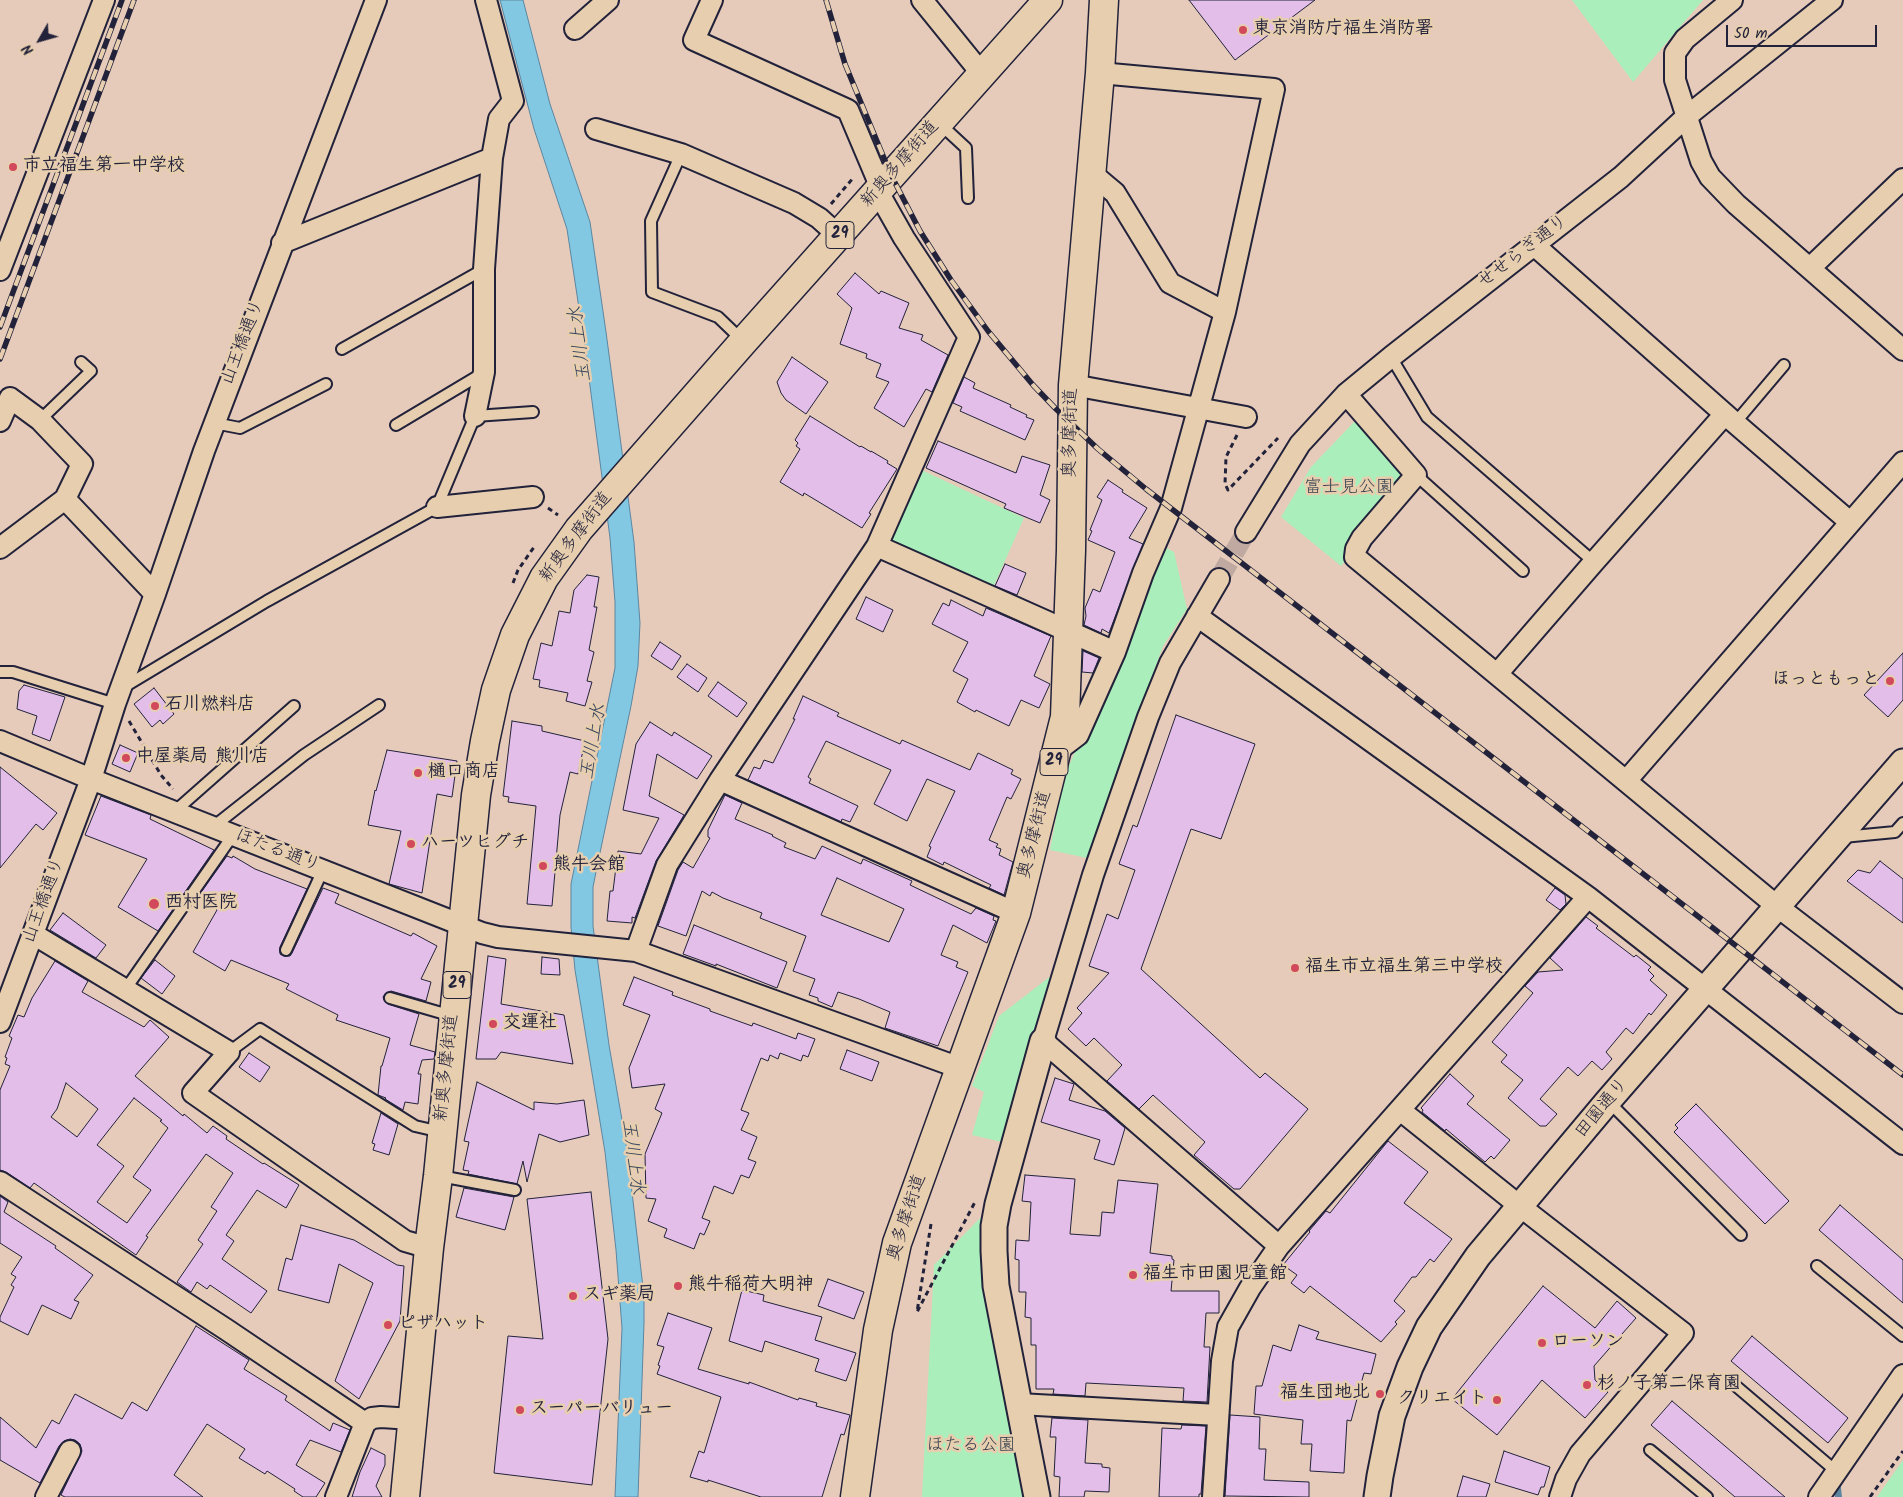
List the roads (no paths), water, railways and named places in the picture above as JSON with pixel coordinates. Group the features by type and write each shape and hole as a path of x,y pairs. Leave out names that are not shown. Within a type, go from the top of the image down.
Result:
{"main road":[{"name":"新奥多摩街道","path":"405,1497 476,795 496,690 515,635 544,578 579,529 1048,0"},
{"name":"奥多摩街道","path":"855,1497 878,1330 897,1243 1016,913 1065,717 1071,550 1073,385 1100,73 1104,0"}],"street":[{"path":"0,270 104,0"},
{"name":"山王橋通り","path":"0,1022 90,779 214,422 376,0"},
{"path":"475,416 484,372 484,269 492,158 499,119 513,101 486,0"},
{"path":"575,29 608,0"},
{"path":"636,951 667,865 720,780 876,546 970,337 904,238 879,190 848,110 694,40 712,0"},
{"path":"922,0 982,74"},
{"path":"1732,0 1685,39 1675,53 1675,80 1701,161 1710,177 1722,192 1903,350"},
{"name":"せせらぎ通り","path":"1246,532 1300,444 1346,394 1621,178 1686,117 1832,0"},
{"path":"1057,751 1078,735 1115,652 1143,573 1171,508 1200,409 1225,312 1274,89 1100,73"},
{"path":"596,129 681,154 794,203 819,218 839,236"},
{"path":"282,243 492,158"},
{"path":"1090,172 1116,193 1170,283 1225,312"},
{"path":"1810,268 1903,179"},
{"path":"1534,245 1730,419 1850,522"},
{"path":"1073,385 1246,417"},
{"path":"1346,394 1416,475 1362,538 1356,549 1355,557 1778,907 1903,1003"},
{"path":"0,422 10,398 40,420 82,464 65,499 0,548"},
{"path":"1497,674 1594,562 1730,419"},
{"path":"1626,781 1903,462"},
{"path":"437,508 533,497"},
{"path":"65,499 155,594"},
{"path":"876,546 1115,652"},
{"path":"1037,1497 996,1286 994,1226 998,1204 1043,1041 1093,875 1148,717 1170,663 1219,579"},
{"path":"1197,616 1588,897 1903,1144"},
{"name":"ほたる通り","path":"0,741 90,779 179,807 213,827 498,937 636,951 960,1068"},
{"name":"田園通り","path":"1377,1497 1392,1416 1410,1367 1429,1327 1478,1256 1608,1101 1903,762"},
{"path":"720,780 1016,913"},
{"path":"1213,1497 1222,1361 1228,1327 1250,1288 1279,1246 1588,897"},
{"path":"33,934 229,1052 193,1094 405,1240 429,1248"},
{"path":"1043,1041 1279,1246"},
{"path":"1400,1110 1683,1333 1580,1454 1566,1479 1560,1497"},
{"path":"0,1182 219,1324 365,1423"},
{"path":"1819,1497 1903,1375"},
{"path":"1019,1404 1218,1415"},
{"path":"336,1497 365,1423 372,1418 381,1417 412,1419"},
{"path":"46,1497 70,1451"}],"lane":[{"path":"939,123 966,148 968,198"},
{"path":"681,154 651,221 652,292 718,317 743,342"},
{"path":"342,349 484,269"},
{"path":"1391,357 1427,417 1594,562"},
{"path":"40,420 91,371 81,362"},
{"path":"1730,419 1784,364"},
{"path":"396,425 484,372"},
{"path":"214,422 240,428 326,384"},
{"path":"0,672 14,672 117,698 267,601 437,508 475,416 533,412"},
{"path":"1416,475 1523,571"},
{"path":"179,807 294,706"},
{"path":"213,827 304,755 379,706"},
{"path":"1838,837 1895,832 1903,824"},
{"path":"125,990 233,835"},
{"path":"286,950 322,870"},
{"path":"390,998 453,1016"},
{"path":"229,1052 260,1029 415,1126 441,1132"},
{"path":"1608,1101 1741,1235"},
{"path":"438,1176 515,1190"},
{"path":"1817,1266 1903,1336"},
{"path":"1730,1381 1836,1472"},
{"path":"1650,1450 1707,1497"}],"water":[{"path":"500,0 523,0 550,104 590,222 634,542 640,623 638,666 593,887 593,926 609,1045 627,1149 644,1296 638,1497 615,1497 622,1328 616,1250 605,1152 575,970 571,927 571,884 615,668 615,602 610,538 567,229 534,129"}],"waterway":[{"path":"1837,1479 1839,1497"},
{"path":"1837,1481 1838,1497"}],"tunnel":[{"path":"1219,579 1246,532"}],"railway":[{"path":"0,327 122,0"},
{"path":"0,359 134,0"},
{"path":"826,0 845,64 891,175 920,231 951,280 988,331 1033,385 1056,409 1098,449 1146,489 1903,1075"}],"place":[{"name":"東京消防庁福生消防署","path":"1243,30"},
{"name":"市立福生第一中学校","path":"13,167"},
{"name":"ほっともっと","path":"1890,681"},
{"name":"石川燃料店","path":"155,706"},
{"name":"中屋薬局 熊川店","path":"126,758"},
{"name":"樋口商店","path":"418,773"},
{"name":"ハーツヒグチ","path":"411,844"},
{"name":"熊牛会館","path":"543,866"},
{"name":"西村医院","path":"154,904"},
{"name":"福生市立福生第三中学校","path":"1295,968"},
{"name":"交運社","path":"493,1024"},
{"name":"福生市田園児童館","path":"1133,1275"},
{"name":"熊牛稲荷大明神","path":"678,1286"},
{"name":"スギ薬局","path":"573,1296"},
{"name":"ピザハット","path":"388,1325"},
{"name":"ローソン","path":"1542,1343"},
{"name":"杉ノ子第二保育園","path":"1587,1385"},
{"name":"福生団地北","path":"1380,1394"},
{"name":"クリエイト","path":"1497,1400"},
{"name":"スーパーバリュー","path":"520,1410"}],"water label":[{"name":"玉川上水","path":"582,344"},
{"name":"玉川上水","path":"595,742"},
{"name":"玉川上水","path":"631,1157"}],"park label":[{"name":"富士見公園","path":"1349,489"},
{"name":"ほたる公園","path":"971,1447"}]}
